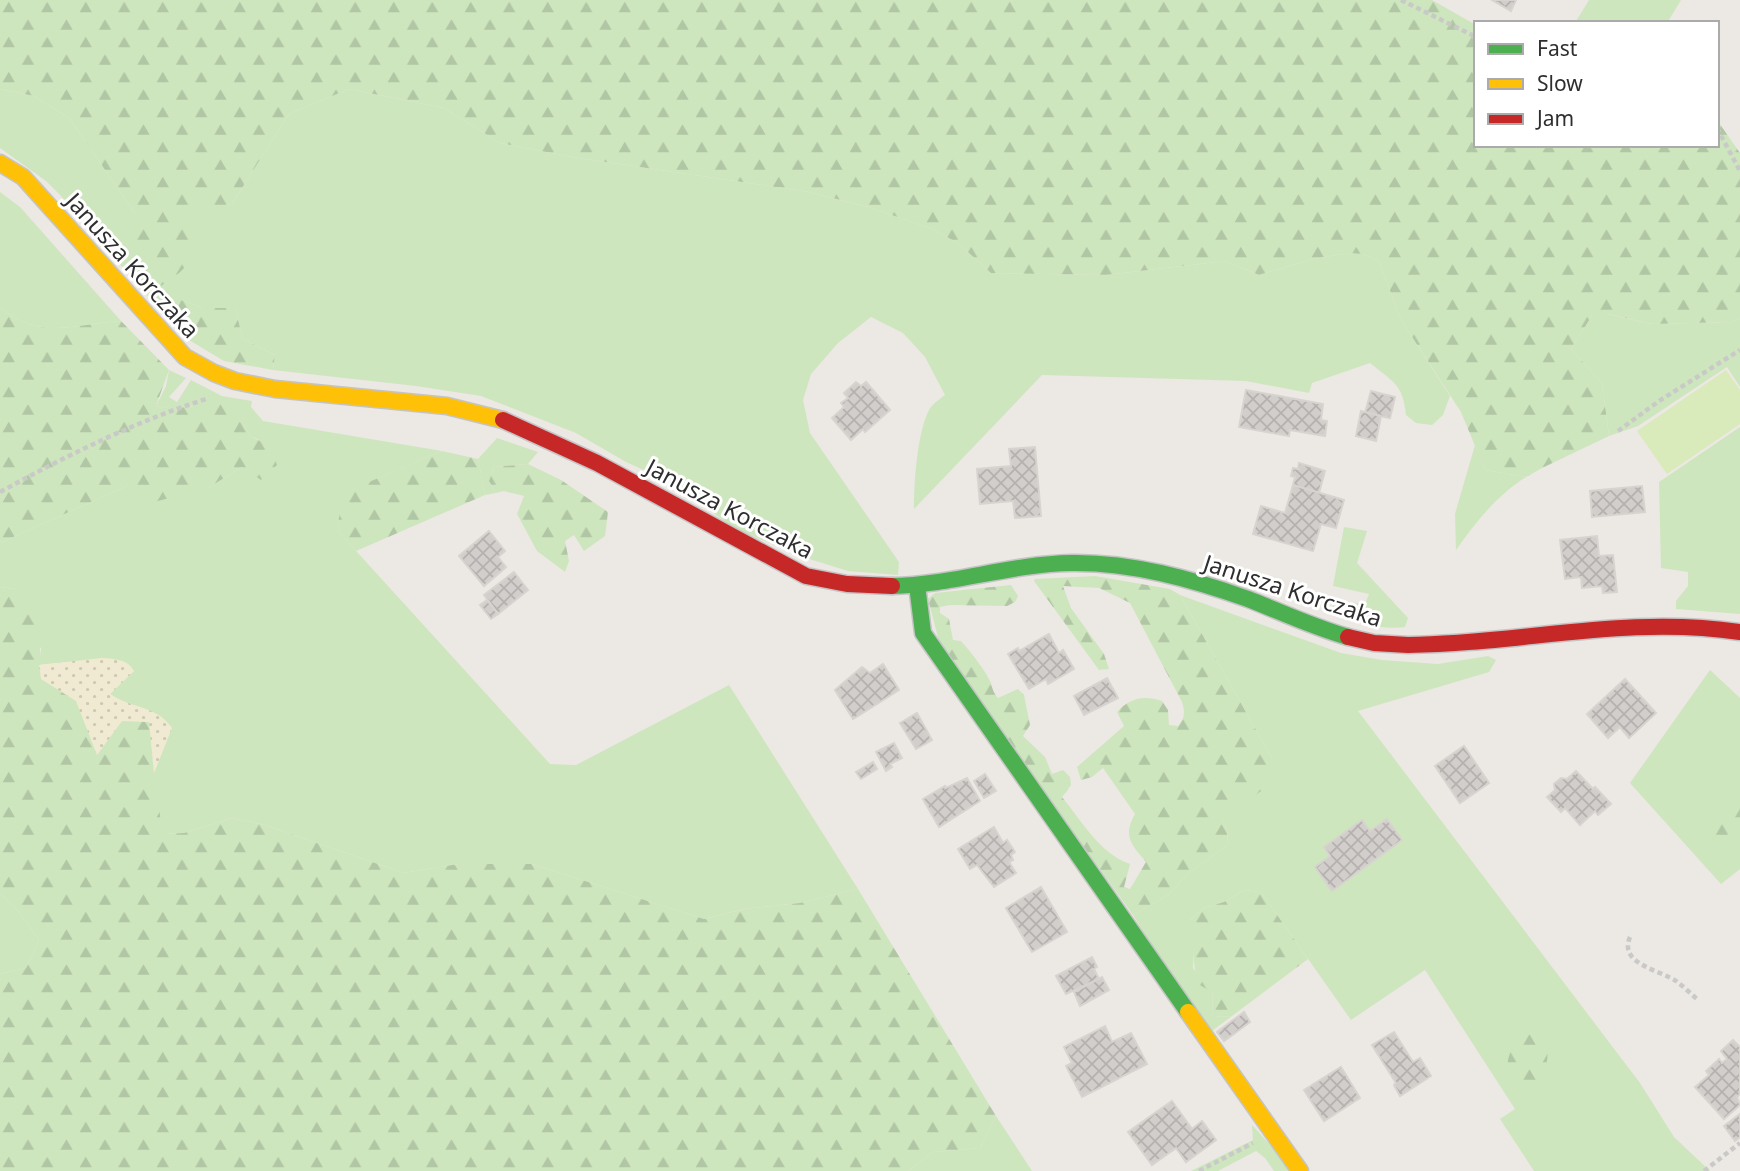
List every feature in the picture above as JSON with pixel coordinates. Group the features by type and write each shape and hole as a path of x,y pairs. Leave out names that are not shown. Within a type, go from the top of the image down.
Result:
{"street":[{"name":"Janusza Korczaka","path":"0,163 23,177 185,357 214,373 235,381 275,389 447,406 499,418 597,463 806,576 848,585 917,585 1071,563 1123,567 1188,580 1354,638 1391,645 1440,645 1634,626 1697,627 1740,632"},
{"path":"917,585 923,633 1300,1171"}],"path":[{"path":"1401,0 1474,36"},
{"path":"1719,132 1740,171"},
{"path":"1618,431 1659,401 1740,350"},
{"path":"0,492 88,445 162,413 214,396"},
{"path":"1630,937 1627,944 1630,955 1648,969 1674,980 1697,999"},
{"path":"1199,1171 1272,1132"},
{"path":"1704,1171 1740,1143"}],"green space":[{"path":"0,0 1432,0 1474,24 1474,147 1719,147 1719,123 1740,153 1740,318 1732,322 1652,324 1608,314 1593,314 1571,349 1602,383 1609,436 1526,477 1485,470 1461,412 1401,320 1379,261 1363,254 1347,253 1309,260 1259,275 1225,261 1106,275 991,273 958,243 930,228 868,207 809,192 572,157 500,143 444,108 349,89 289,114 232,204 194,209 191,257 180,272 155,290 129,231 135,213 69,118 34,96 0,89"},
{"path":"1589,0 1681,0 1668,21 1576,21"},
{"path":"0,89 34,96 69,118 135,213 232,204 289,114 349,89 444,108 500,143 572,157 809,192 868,207 930,228 958,243 991,273 1106,275 1225,261 1259,275 1309,260 1347,253 1363,254 1379,261 1401,320 1450,396 1443,415 1432,425 1416,423 1406,415 1405,405 1396,384 1370,363 1312,383 1309,393 1246,381 1042,375 914,509 919,445 925,420 930,408 945,395 925,357 903,333 871,317 838,343 811,374 803,400 810,433 899,562 898,575 848,571 803,557 736,529 668,481 626,462 576,433 481,396 273,370 275,355 243,339 235,308 203,308 181,300 184,337 104,246 85,220 46,181 0,148"},
{"path":"0,192 20,207 121,321 73,327 43,327 29,324 0,307"},
{"path":"181,300 203,308 235,308 243,339 275,355 273,370 224,361 184,337 183,322 176,312"},
{"path":"0,307 29,324 43,327 73,327 121,321 169,370 156,406 181,408 223,402 244,424 250,436 270,446 277,465 261,480 242,467 208,488 150,503 129,485 0,543"},
{"path":"1593,314 1607,314 1652,324 1732,322 1740,318 1740,387 1727,367 1638,426 1609,436 1602,383 1571,349"},
{"path":"169,370 186,378 169,397 177,402 191,380 222,396 252,401 251,407 263,421 442,451 344,493 337,530 550,764 576,765 729,685 858,889 800,903 744,909 704,919 532,864 458,864 404,873 265,825 232,818 184,833 163,834 154,773 171,728 140,707 121,702 110,694 134,671 66,662 39,665 41,649 14,589 0,587 0,543 129,485 208,488 242,467 259,440 250,436 244,424 191,406 178,410 156,406 166,386"},
{"path":"1726,370 1740,390 1740,424 1667,474 1637,431"},
{"path":"1740,427 1740,614 1676,609 1676,601 1688,586 1688,572 1661,568 1659,482"},
{"path":"497,438 538,452 528,464 494,467 489,481 496,493 485,495 478,459"},
{"path":"1475,445 1485,470 1526,477 1487,510 1456,550 1455,514"},
{"path":"442,451 478,459 485,495 356,551 337,530 343,493"},
{"path":"528,464 561,480 608,512 605,536 584,551 574,535 565,541 569,561 565,572 537,551 517,514 524,496 504,491 496,493 489,481 494,467"},
{"path":"1344,527 1367,531 1357,563 1408,618 1405,627 1366,625 1346,619 1332,610 1334,601 1365,604 1369,594 1333,586"},
{"path":"1095,576 1170,589 1180,595 1273,760 1273,782 1223,820 1228,845 1190,872 1168,895 1133,915 941,649 928,599 935,593 1011,585 1018,596 1015,602 1007,606 950,605 940,607 940,613 949,619 953,640 961,641 973,656 989,678 998,698 1018,689 1024,695 1030,725 1023,736 1045,757 1052,774 1063,770 1070,777 1071,785 1062,797 1109,853 1130,864 1124,887 1130,889 1146,862 1130,840 1129,829 1135,814 1103,768 1092,777 1081,780 1077,767 1124,726 1117,712 1132,701 1149,698 1162,701 1168,710 1169,725 1178,726 1184,709 1130,603 1099,588 1063,586 1071,608 1104,654 1109,669 1099,670 1034,581"},
{"path":"0,587 14,589 39,619 41,679 76,700 97,754 122,720 150,722 163,834 184,833 232,818 265,825 404,873 458,864 532,864 704,919 744,909 800,903 858,889 996,1116 980,1148 933,1152 908,1171 0,1171 0,974 26,968 39,940 15,907 0,894"},
{"path":"1180,595 1341,653 1382,660 1438,664 1488,656 1496,660 1489,672 1358,711 1640,1083 1674,1137 1710,1171 1534,1171 1500,1119 1515,1109 1425,970 1351,1020 1261,892 1244,890 1224,902 1204,908 1190,920 1194,941 1193,968 1212,992 1213,1017 1232,1016 1208,1034 1133,915 1168,895 1190,872 1228,845 1223,820 1273,760"},
{"path":"1710,670 1740,698 1740,869 1721,884 1630,783"},
{"path":"1740,793 1740,838 1722,848 1712,846 1706,837 1708,832 1728,804"},
{"path":"1244,890 1261,892 1308,959 1232,1016 1213,1017 1212,992 1198,984 1196,976 1190,920 1204,908 1224,902"},
{"path":"0,894 15,907 39,940 26,968 0,974"},
{"path":"1541,1031 1547,1052 1544,1070 1535,1082 1518,1082 1507,1071 1512,1049 1520,1039"},
{"path":"996,1116 1032,1171 908,1171 933,1152 980,1148"},
{"path":"1252,1125 1294,1171 1274,1171 1256,1151 1218,1171 1191,1171 1253,1140"}],"sand":[{"path":"102,658 124,662 134,671 110,694 159,715 172,728 154,773 149,722 122,721 97,755 76,701 41,679 39,665"}],"building":[{"path":"1492,0 1516,0 1511,11"},
{"path":"856,382 861,386 866,382 890,410 865,432 863,429 851,440 832,418 844,407 841,403 848,398 844,393"},
{"path":"1246,390 1323,404 1321,420 1327,421 1325,436 1290,430 1289,436 1239,427"},
{"path":"1371,391 1395,397 1390,418 1365,413"},
{"path":"1361,411 1381,416 1376,441 1356,436"},
{"path":"1035,447 1041,516 1015,518 1013,501 980,504 977,469 1011,466 1009,449"},
{"path":"1299,463 1325,471 1319,493 1293,485 1293,468 1298,469"},
{"path":"1293,485 1344,500 1336,528 1321,524 1313,551 1253,534 1261,506 1285,513"},
{"path":"1642,486 1645,512 1592,517 1590,491"},
{"path":"489,531 505,551 498,557 506,567 484,586 459,556"},
{"path":"1597,536 1599,556 1613,555 1617,592 1603,593 1602,586 1582,588 1581,577 1565,579 1560,540"},
{"path":"514,572 528,590 498,614 484,595"},
{"path":"487,600 498,614 491,619 480,605"},
{"path":"1049,634 1059,653 1063,650 1074,669 1048,684 1046,679 1029,689 1008,654 1018,648 1019,651"},
{"path":"883,664 899,690 853,719 835,690 862,667 870,673"},
{"path":"1107,678 1118,698 1084,715 1074,696"},
{"path":"1625,679 1656,713 1629,738 1620,727 1608,738 1587,714"},
{"path":"917,713 932,740 916,749 900,723"},
{"path":"894,743 902,758 890,764 892,767 886,771 876,752"},
{"path":"1464,746 1489,783 1460,803 1435,766"},
{"path":"873,762 877,769 861,779 856,772"},
{"path":"1576,771 1611,804 1598,815 1595,811 1580,825 1565,808 1561,812 1547,797 1555,790 1554,784 1561,778 1567,779"},
{"path":"985,774 996,791 984,798 974,781"},
{"path":"967,778 980,801 939,827 923,799 945,786 946,788"},
{"path":"1387,819 1402,840 1332,891 1315,867 1330,856 1324,847 1362,820 1370,831"},
{"path":"994,827 1003,843 1007,840 1015,852 1011,855 1013,860 1009,862 1016,873 994,887 977,865 970,869 958,849"},
{"path":"1041,887 1067,932 1032,952 1006,908"},
{"path":"1092,957 1099,979 1066,994 1056,976"},
{"path":"1102,977 1109,990 1080,1006 1074,992"},
{"path":"1244,1012 1250,1022 1224,1041 1217,1032"},
{"path":"1105,1026 1112,1042 1131,1033 1147,1064 1082,1097 1066,1066 1072,1063 1064,1047"},
{"path":"1394,1032 1413,1062 1420,1058 1431,1076 1400,1096 1394,1085 1396,1083 1372,1045"},
{"path":"1733,1040 1740,1047 1740,1094 1737,1097 1740,1105 1724,1119 1695,1087 1709,1075 1706,1071 1719,1059 1722,1063 1727,1059 1721,1051"},
{"path":"1341,1067 1360,1098 1324,1121 1304,1090"},
{"path":"1172,1101 1192,1129 1202,1121 1216,1140 1186,1162 1176,1148 1152,1165 1128,1132"},
{"path":"1740,1114 1740,1137 1735,1141 1724,1126"}],"traffic: fast":[{"path":"892,586 937,582 1049,564 1116,565 1205,585 1348,637"},
{"path":"917,585 923,633 1188,1012"}],"traffic: slow":[{"path":"0,163 23,177 185,357 214,373 235,381 275,389 447,406 503,420"},
{"path":"1188,1012 1300,1171"}],"traffic: jam":[{"path":"503,420 597,463 806,576 847,584 892,586"},
{"path":"1348,637 1374,643 1408,645 1614,628 1697,628 1740,632"}]}
